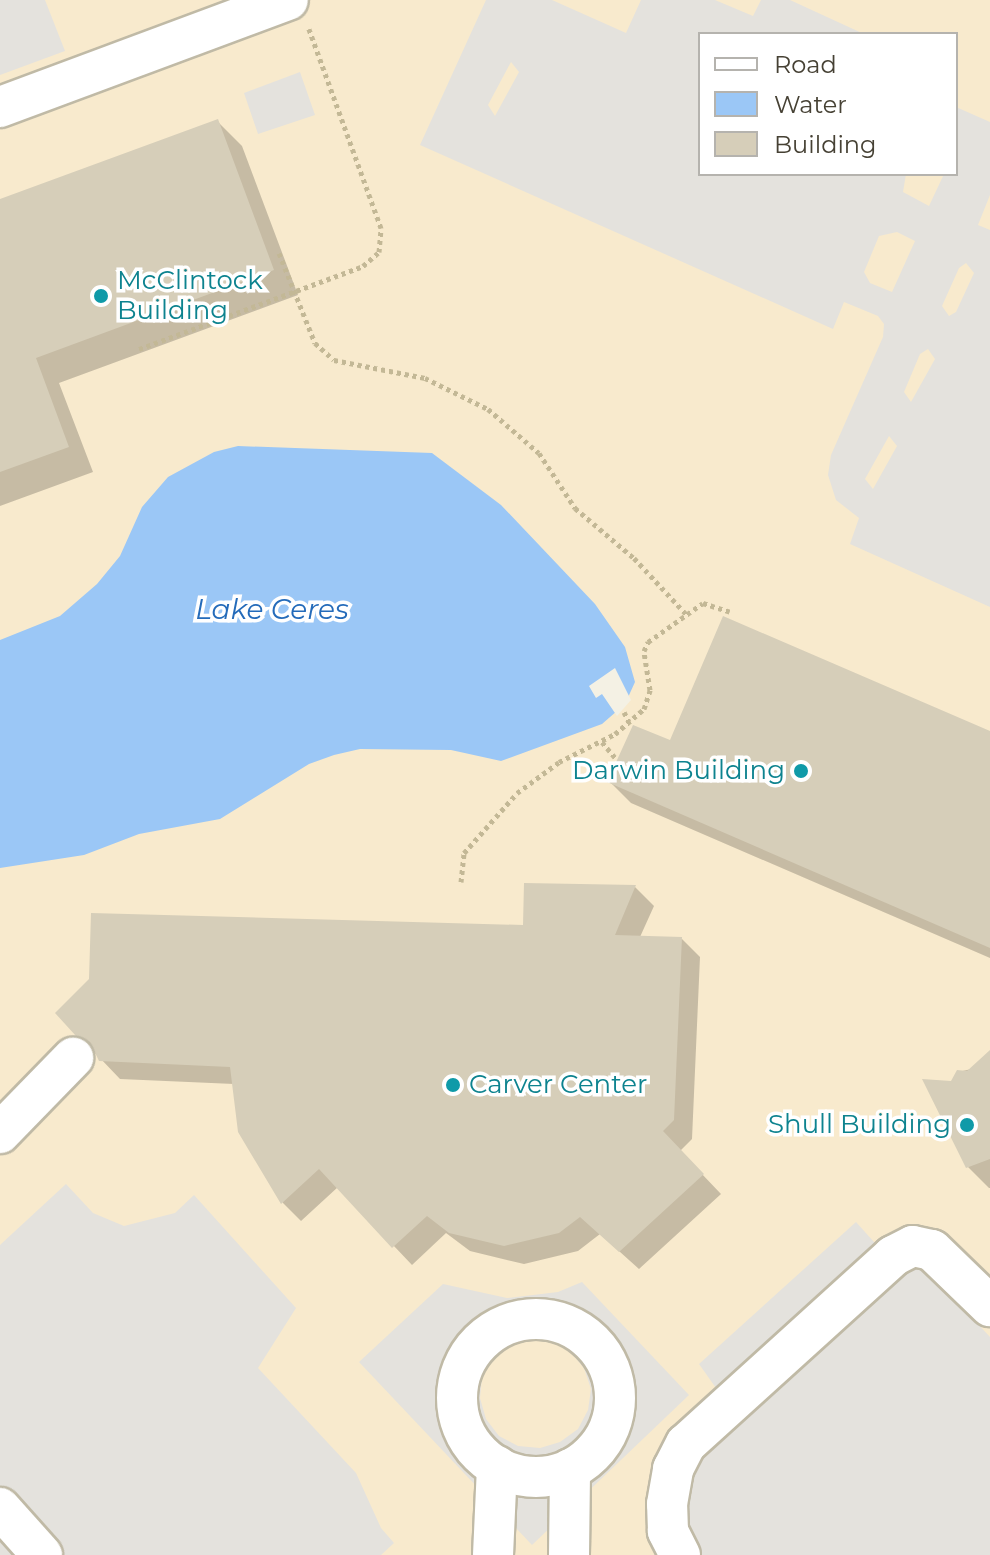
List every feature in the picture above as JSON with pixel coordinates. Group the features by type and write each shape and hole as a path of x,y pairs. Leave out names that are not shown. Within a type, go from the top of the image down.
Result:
{"lane":[{"path":"0,107 296,7"},
{"path":"0,1133 73,1058"},
{"path":"680,1555 668,1531 667,1504 673,1469 686,1444 893,1256 913,1246 932,1250 990,1306"},
{"path":"532,1319 576,1329 598,1349 612,1375 615,1405 606,1434 588,1457 570,1469 532,1477 497,1466 466,1434 457,1387 479,1343 503,1326 532,1319"},
{"path":"493,1555 497,1466"},
{"path":"569,1555 570,1469"},
{"path":"0,1508 42,1555"}],"path":[{"path":"139,349 363,266 379,252 381,228 296,7"},
{"path":"279,253 315,343 334,360 425,378 459,392 513,429 539,453 587,522 634,558 687,615"},
{"path":"461,882 464,853 517,793 559,762 602,742 644,709 650,690 644,651 703,603 730,612"},
{"path":"624,712 629,722"},
{"path":"602,742 617,760"}],"shaded area":[{"path":"0,0 990,0 990,1555 0,1555"},
{"path":"0,0 45,0 65,51 0,75"},
{"path":"486,0 552,0 626,33 641,0 715,0 753,16 761,0 790,0 860,32 698,32 698,176 906,176 903,192 929,206 943,176 958,176 958,108 990,122 990,195 978,225 990,230 990,607 850,544 859,518 836,500 828,475 831,455 883,337 884,324 878,316 844,302 833,329 420,145","holes":["511,62 519,72 495,116 488,105","897,232 915,241 892,292 870,283 864,272 879,236","966,263 974,273 956,312 949,316 942,306 959,268","928,349 935,359 911,402 904,392 920,354","889,436 897,446 873,489 865,479"]},
{"path":"300,72 315,115 258,134 244,93"},
{"path":"66,1184 93,1213 124,1226 175,1213 194,1195 296,1308 258,1368 356,1473 381,1528 394,1543 381,1555 0,1555 0,1245"},
{"path":"856,1222 874,1242 921,1263 990,1337 990,1555 702,1555 682,1518 687,1474 700,1458 716,1388 699,1364"},
{"path":"582,1282 689,1395 532,1545 359,1362 443,1284 507,1298 558,1292","holes":["530,1338 552,1341 570,1351 584,1368 591,1389 588,1410 578,1429 560,1442 540,1448 518,1446 499,1436 486,1419 480,1398 482,1377 492,1358 509,1344"]}],"water":[{"name":"Lake Ceres","path":"238,446 432,453 501,505 595,604 625,647 635,682 625,704 602,724 501,761 451,750 360,749 334,755 309,764 220,819 139,834 84,855 0,868 0,640 60,616 97,584 120,556 142,507 168,477 214,452"}],"pier":[{"path":"615,668 631,700 617,716 602,694 596,698 589,686"}],"building":[{"name":"McClintock Building","path":"218,119 274,270 36,358 69,447 0,472 0,199"},
{"name":"Darwin Building","path":"723,616 990,731 990,948 607,782 633,725 670,740"},
{"name":"Carver Center","path":"524,883 636,885 615,935 682,937 674,1120 663,1131 704,1174 619,1252 580,1217 559,1233 504,1246 449,1233 427,1216 392,1248 319,1169 281,1204 238,1132 230,1067 99,1061 90,1042 76,1036 55,1013 89,979 91,913 523,925"},
{"name":"Shull Building","path":"990,1050 990,1159 966,1168 922,1079 951,1081 957,1070 967,1071"}],"place":[{"name":"McClintock Building","path":"101,296"},
{"name":"Darwin Building","path":"801,771"},
{"name":"Carver Center","path":"453,1085"},
{"name":"Shull Building","path":"967,1125"}]}
